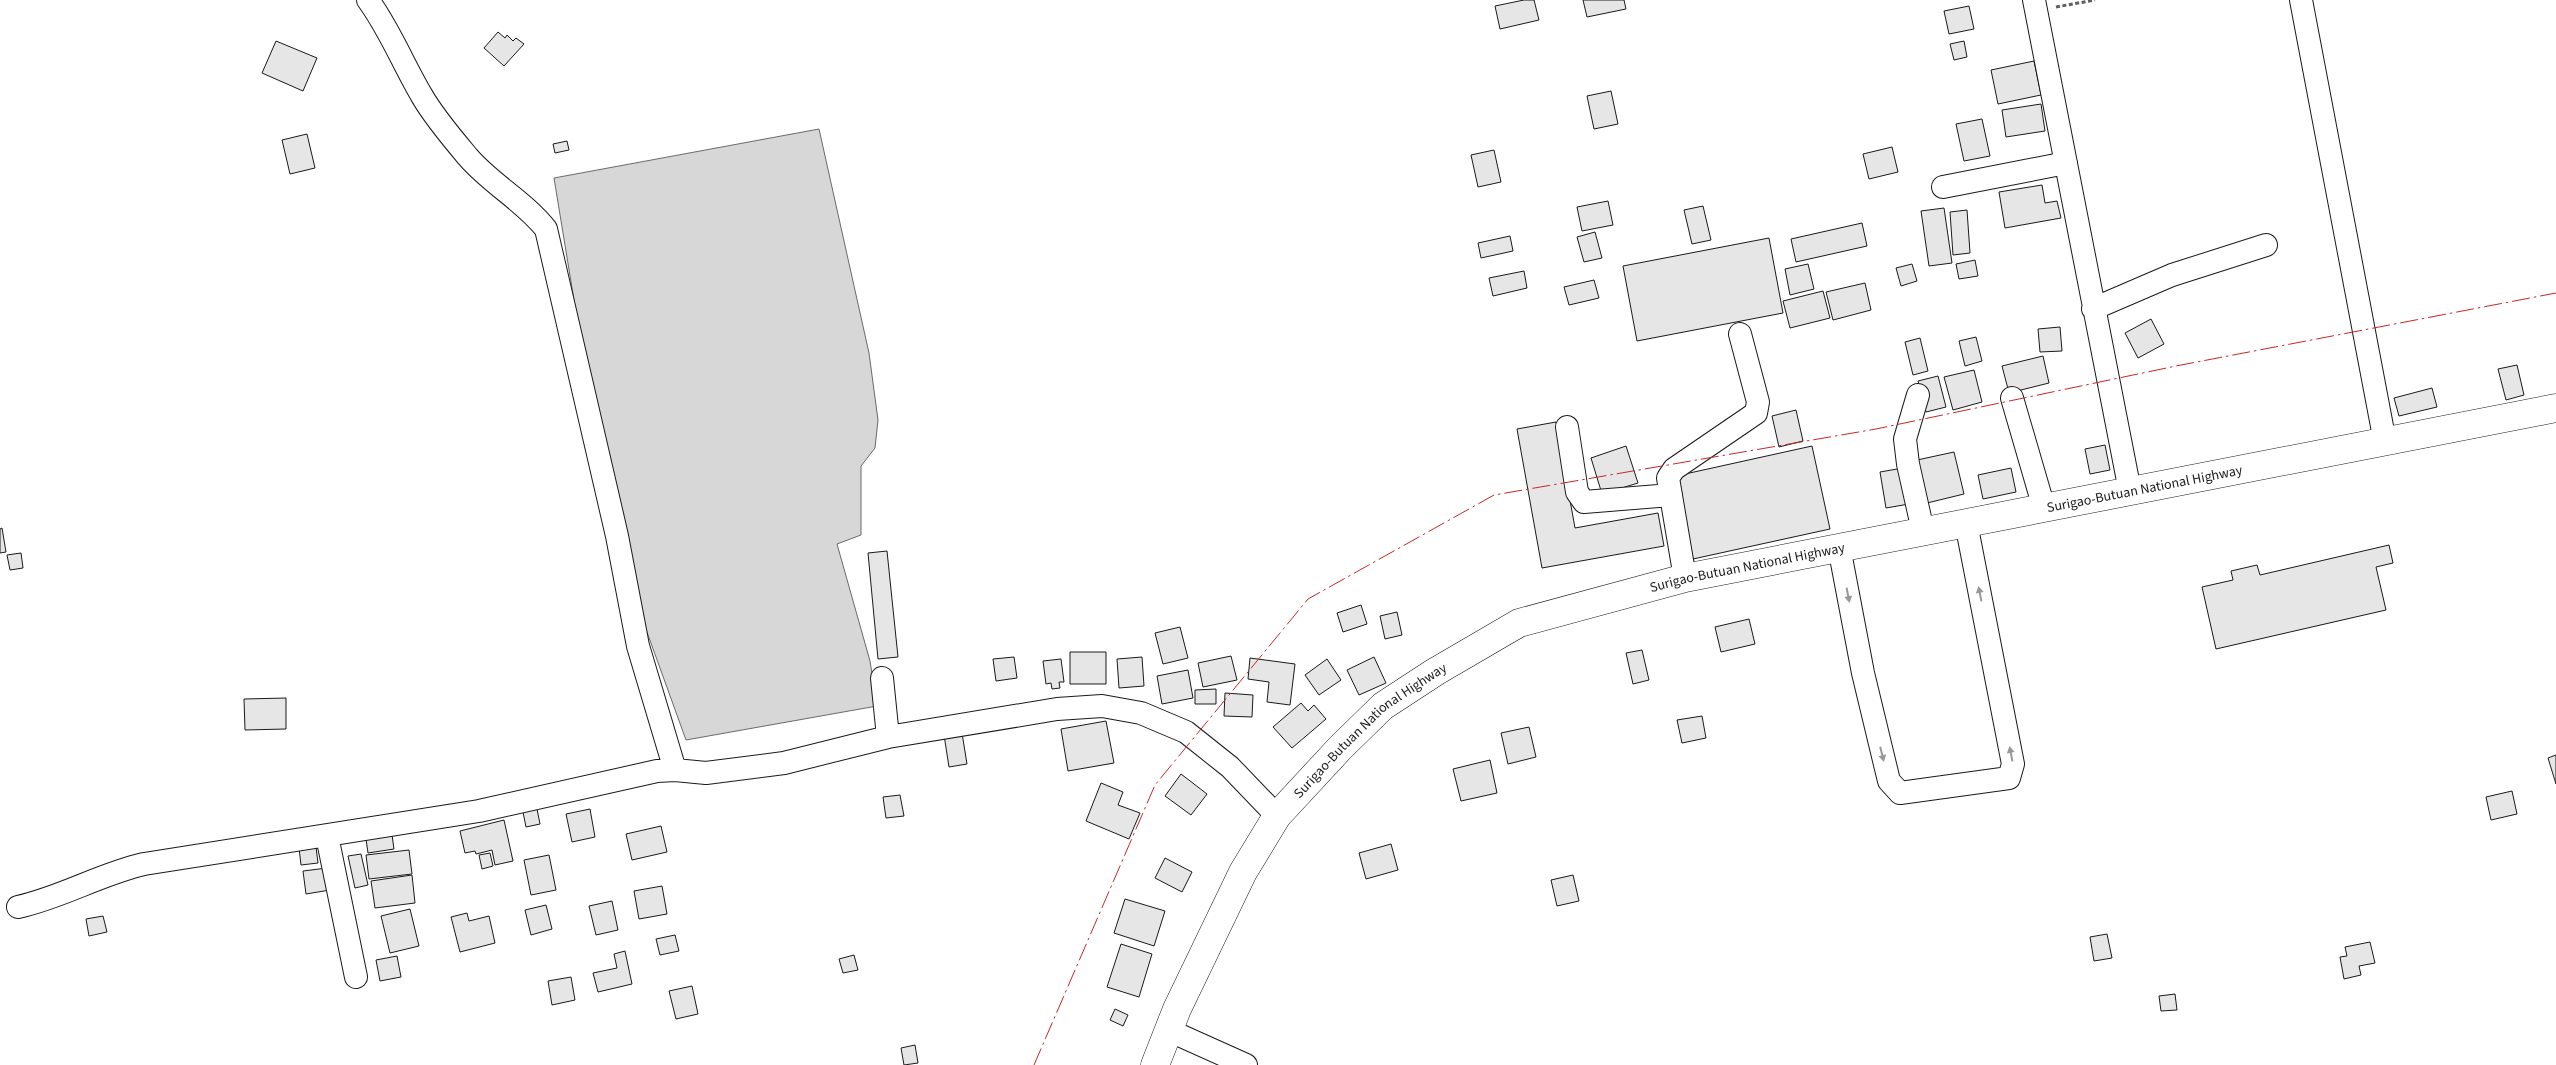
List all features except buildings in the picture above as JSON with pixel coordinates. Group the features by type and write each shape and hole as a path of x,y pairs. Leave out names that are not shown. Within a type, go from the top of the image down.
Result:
{"highway":[{"name":"Surigao-Butuan National Highway","path":"1155,1065 1168,1030 1243,872 1277,816 1340,748 1383,706 1435,672 1519,623 1685,578 1923,530 2556,408"}],"street":[{"path":"368,0 386,24 422,97 468,158 503,190 532,211 546,229 617,536 638,646 675,770"},
{"path":"2301,0 2385,442"},
{"path":"2036,5 2093,309 2130,491"},
{"path":"1943,186 2066,163"},
{"path":"2093,309 2172,274 2266,245"},
{"path":"1685,578 1668,478 1674,469 1756,413 1758,402 1740,334"},
{"path":"1918,395 1905,439 1908,464 1923,530"},
{"path":"2012,398 2044,508"},
{"path":"1567,427 1577,492 1584,502 1671,495"},
{"path":"1840,547 1863,673 1889,781 1900,793 2009,778 2013,764 1966,523"},
{"path":"882,678 888,737"},
{"path":"18,907 44,901 118,870 144,864 479,811 657,771 675,770 706,773 784,763 888,737 1057,709 1102,706 1141,713 1186,732 1230,767 1277,816"},
{"path":"327,836 356,978"},
{"path":"1168,1030 1246,1065"}],"path":[{"path":"2036,5 2095,0"}],"shaded area":[{"path":"819,129 869,353 878,420 875,448 861,466 861,535 837,544 870,661 877,706 686,740 613,538 554,178"}],"power":[{"path":"1034,1065 1155,785 1308,599 1494,495 1876,429 2176,366 2556,293"}]}
